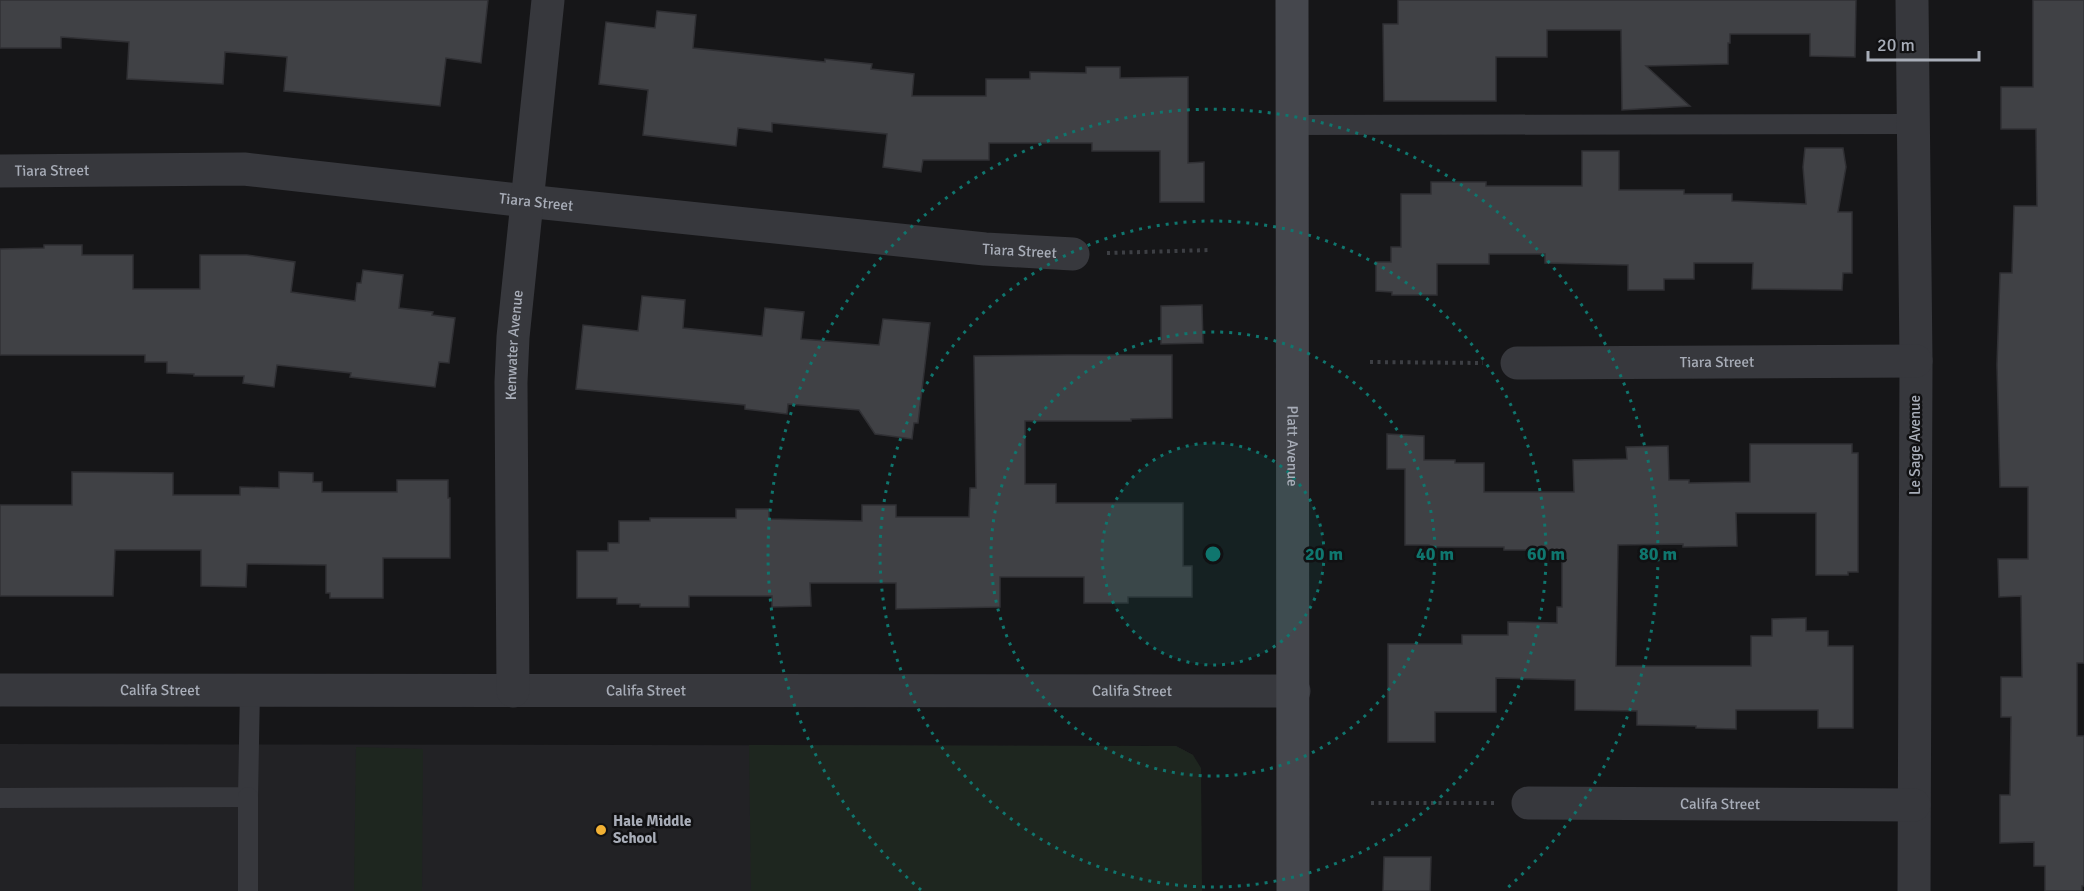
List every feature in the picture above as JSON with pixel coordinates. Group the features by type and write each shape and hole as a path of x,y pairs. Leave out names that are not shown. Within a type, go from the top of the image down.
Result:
{"main road":[{"name":"Platt Avenue","path":"1292,0 1293,891"}],"street":[{"name":"Kenwater Avenue","path":"513,691 511,382 513,337 548,0"},
{"name":"Le Sage Avenue","path":"1912,0 1916,361 1914,891"},
{"name":"Tiara Street","path":"0,171 244,169 986,249 1073,254"},
{"name":"Tiara Street","path":"1517,363 1916,361"},
{"name":"Califa Street","path":"0,690 1294,691"},
{"name":"Califa Street","path":"1527,803 1914,805"}],"lane":[{"path":"1292,125 1912,124"},
{"path":"248,891 250,689"},
{"path":"0,798 248,797"}],"path":[{"path":"1073,254 1210,250"},
{"path":"1370,362 1517,363"},
{"path":"1371,803 1527,803"}],"shaded area":[{"name":"Hale Middle School","path":"0,744 1176,746 1193,755 1202,891 0,891"},
{"path":"749,745 1176,746 1193,755 1201,768 1202,891 751,891"},
{"path":"356,747 423,749 422,891 354,891"}],"building":[{"path":"0,0 488,0 481,63 446,58 440,106 284,91 287,57 225,52 223,84 127,79 129,42 61,37 61,48 0,48"},
{"path":"1398,0 1856,0 1855,57 1810,56 1810,34 1730,34 1728,64 1646,66 1690,106 1622,110 1621,30 1547,30 1547,57 1496,57 1496,101 1384,101 1383,24 1398,24"},
{"path":"2033,0 2084,0 2084,663 2077,663 2077,736 2084,736 2084,886 2082,886 2082,891 2045,891 2045,866 2034,866 2034,842 2000,843 2000,795 2010,795 2011,717 2001,717 2001,677 2022,677 2021,596 1999,597 1998,559 2028,559 2028,487 2000,487 1997,365 2000,273 2012,273 2014,206 2037,206 2036,129 2001,129 2001,87 2033,87"},
{"path":"657,11 696,15 693,48 825,62 825,59 872,64 871,69 914,74 912,96 986,96 986,79 1030,79 1030,72 1086,73 1086,67 1120,67 1120,78 1188,77 1188,163 1204,162 1204,202 1160,202 1160,151 1092,151 1092,143 989,143 989,160 923,160 921,172 883,167 887,134 772,123 772,132 738,128 736,146 643,135 648,90 599,84 606,22 655,28"},
{"path":"1805,148 1843,148 1846,167 1838,212 1852,212 1852,273 1843,273 1842,290 1752,289 1753,263 1694,263 1694,279 1664,279 1664,290 1628,290 1628,265 1545,263 1545,254 1489,254 1489,264 1437,264 1437,295 1392,295 1392,292 1376,291 1376,262 1391,262 1391,247 1401,247 1401,194 1431,194 1431,182 1486,182 1486,186 1582,186 1582,151 1619,151 1619,190 1684,190 1684,194 1732,194 1732,201 1806,204 1803,167"},
{"path":"44,245 82,245 82,255 133,255 133,289 200,289 200,255 247,255 295,262 291,292 355,301 357,283 361,283 363,270 403,275 399,308 433,312 432,315 455,318 449,363 439,362 435,387 350,377 351,373 277,365 274,387 243,383 244,376 194,376 194,374 167,373 167,362 145,362 145,355 0,355 0,249 44,248"},
{"path":"642,296 685,300 683,328 762,336 765,308 804,312 801,339 879,345 883,319 930,323 918,423 914,423 912,439 875,434 859,410 788,404 787,414 745,409 745,405 576,389 583,325 638,331"},
{"path":"1202,305 1203,343 1161,344 1161,306"},
{"path":"1172,355 1172,418 1131,419 1131,421 1025,421 1025,484 1056,484 1056,503 1183,503 1183,566 1192,566 1192,597 1128,597 1128,603 1084,603 1084,577 1000,577 1000,607 896,609 896,583 810,583 811,606 772,607 772,596 689,596 689,607 640,607 640,604 617,604 617,598 577,598 577,551 608,551 608,543 619,543 619,521 650,521 650,518 736,518 736,509 769,509 769,519 862,521 862,505 896,505 896,517 969,517 970,488 976,488 974,356"},
{"path":"1387,434 1424,436 1424,460 1484,463 1484,492 1574,492 1573,460 1627,459 1626,447 1668,446 1669,480 1689,480 1689,483 1750,482 1750,444 1852,444 1852,453 1858,453 1858,572 1848,572 1848,575 1816,575 1816,513 1736,513 1737,546 1618,545 1616,666 1751,666 1751,636 1772,636 1772,619 1806,618 1806,631 1828,631 1828,646 1853,646 1853,728 1818,728 1818,710 1736,710 1736,729 1637,725 1637,711 1575,710 1575,680 1496,678 1496,712 1435,712 1435,742 1388,742 1388,644 1462,644 1462,635 1508,635 1508,622 1557,623 1557,607 1562,607 1562,550 1504,550 1504,547 1405,545 1405,469 1387,469"},
{"path":"72,472 173,473 173,495 240,495 240,487 279,488 279,472 313,473 313,482 322,482 322,492 397,492 397,480 448,480 450,558 383,558 383,598 330,598 330,593 326,593 326,565 247,564 246,587 201,586 201,550 115,550 113,596 0,596 0,505 72,505"},
{"path":"1384,857 1431,857 1430,891 1383,891"}],"place":[{"name":"Hale Middle School","path":"601,830"}]}
